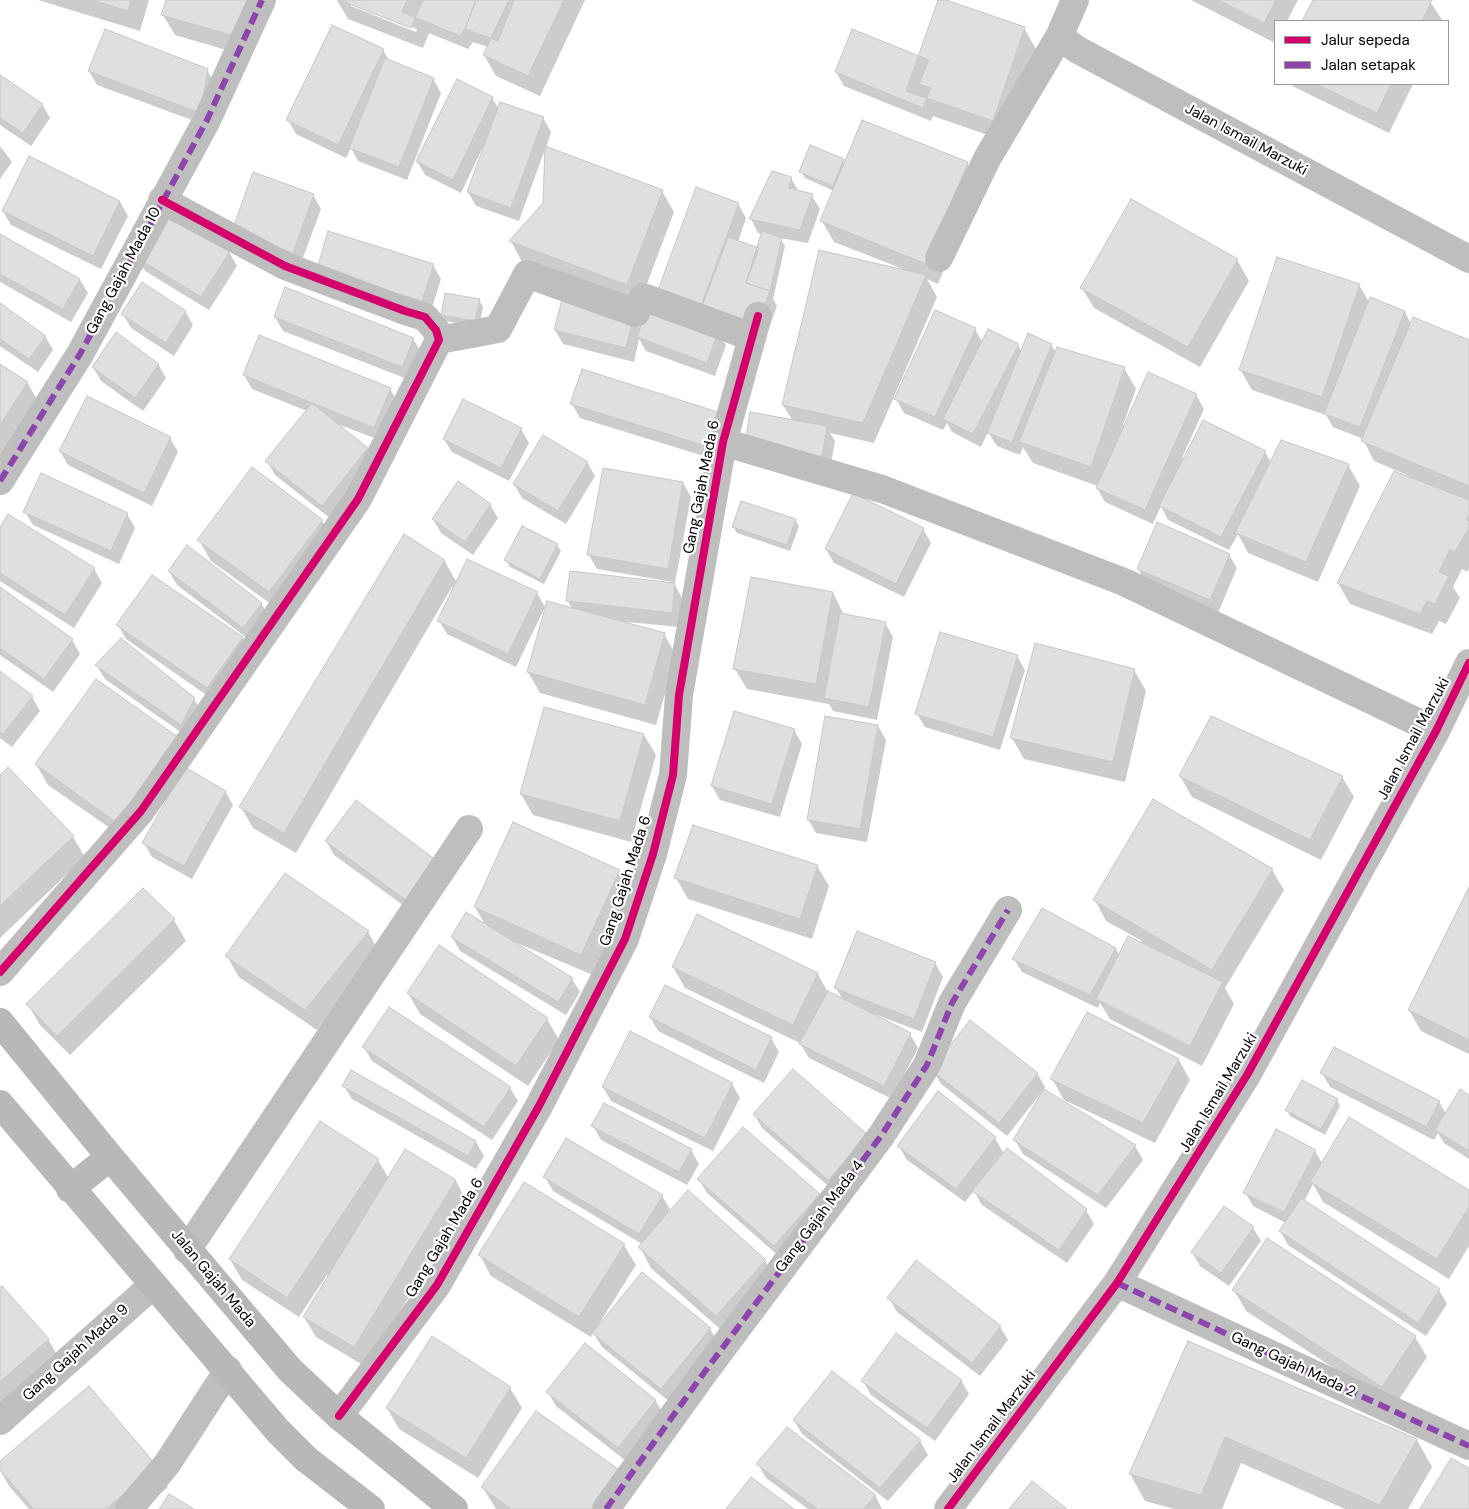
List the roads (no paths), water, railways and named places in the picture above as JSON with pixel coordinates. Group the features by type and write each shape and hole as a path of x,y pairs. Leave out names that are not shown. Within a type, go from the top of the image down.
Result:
{"street":[{"name":"Gang Gajah Mada 10","path":"0,481 80,354 206,120 262,0"},
{"path":"939,258 988,157 1059,37 1075,0"},
{"name":"Jalan Ismail Marzuki","path":"1059,37 1078,50 1469,259"},
{"path":"0,972 141,811 358,499 439,340 436,330 425,317 405,312 285,266 162,200"},
{"name":"Gang Gajah Mada 6","path":"339,1416 436,1285 539,1106 625,939 653,854 673,775 679,695 723,442 755,327 643,297 636,312 527,274 498,329 439,340"},
{"path":"723,442 882,489 1124,582 1436,731"},
{"name":"Jalan Ismail Marzuki","path":"948,1509 1117,1283 1247,1075 1436,731 1469,663"},
{"path":"187,1250 469,829"},
{"name":"Gang Gajah Mada 4","path":"606,1509 706,1370 881,1136 927,1065 952,1003 1008,910"},
{"name":"Jalan Gajah Mada","path":"0,1022 187,1250 290,1370 339,1416 454,1509"},
{"path":"0,1104 70,1189 228,1370 278,1431 306,1459 371,1509"},
{"path":"70,1189 110,1156"},
{"name":"Gang Gajah Mada 2","path":"1117,1283 1469,1446"},
{"name":"Gang Gajah Mada 9","path":"0,1421 153,1285"},
{"path":"129,1509 168,1464 228,1370"}]}
